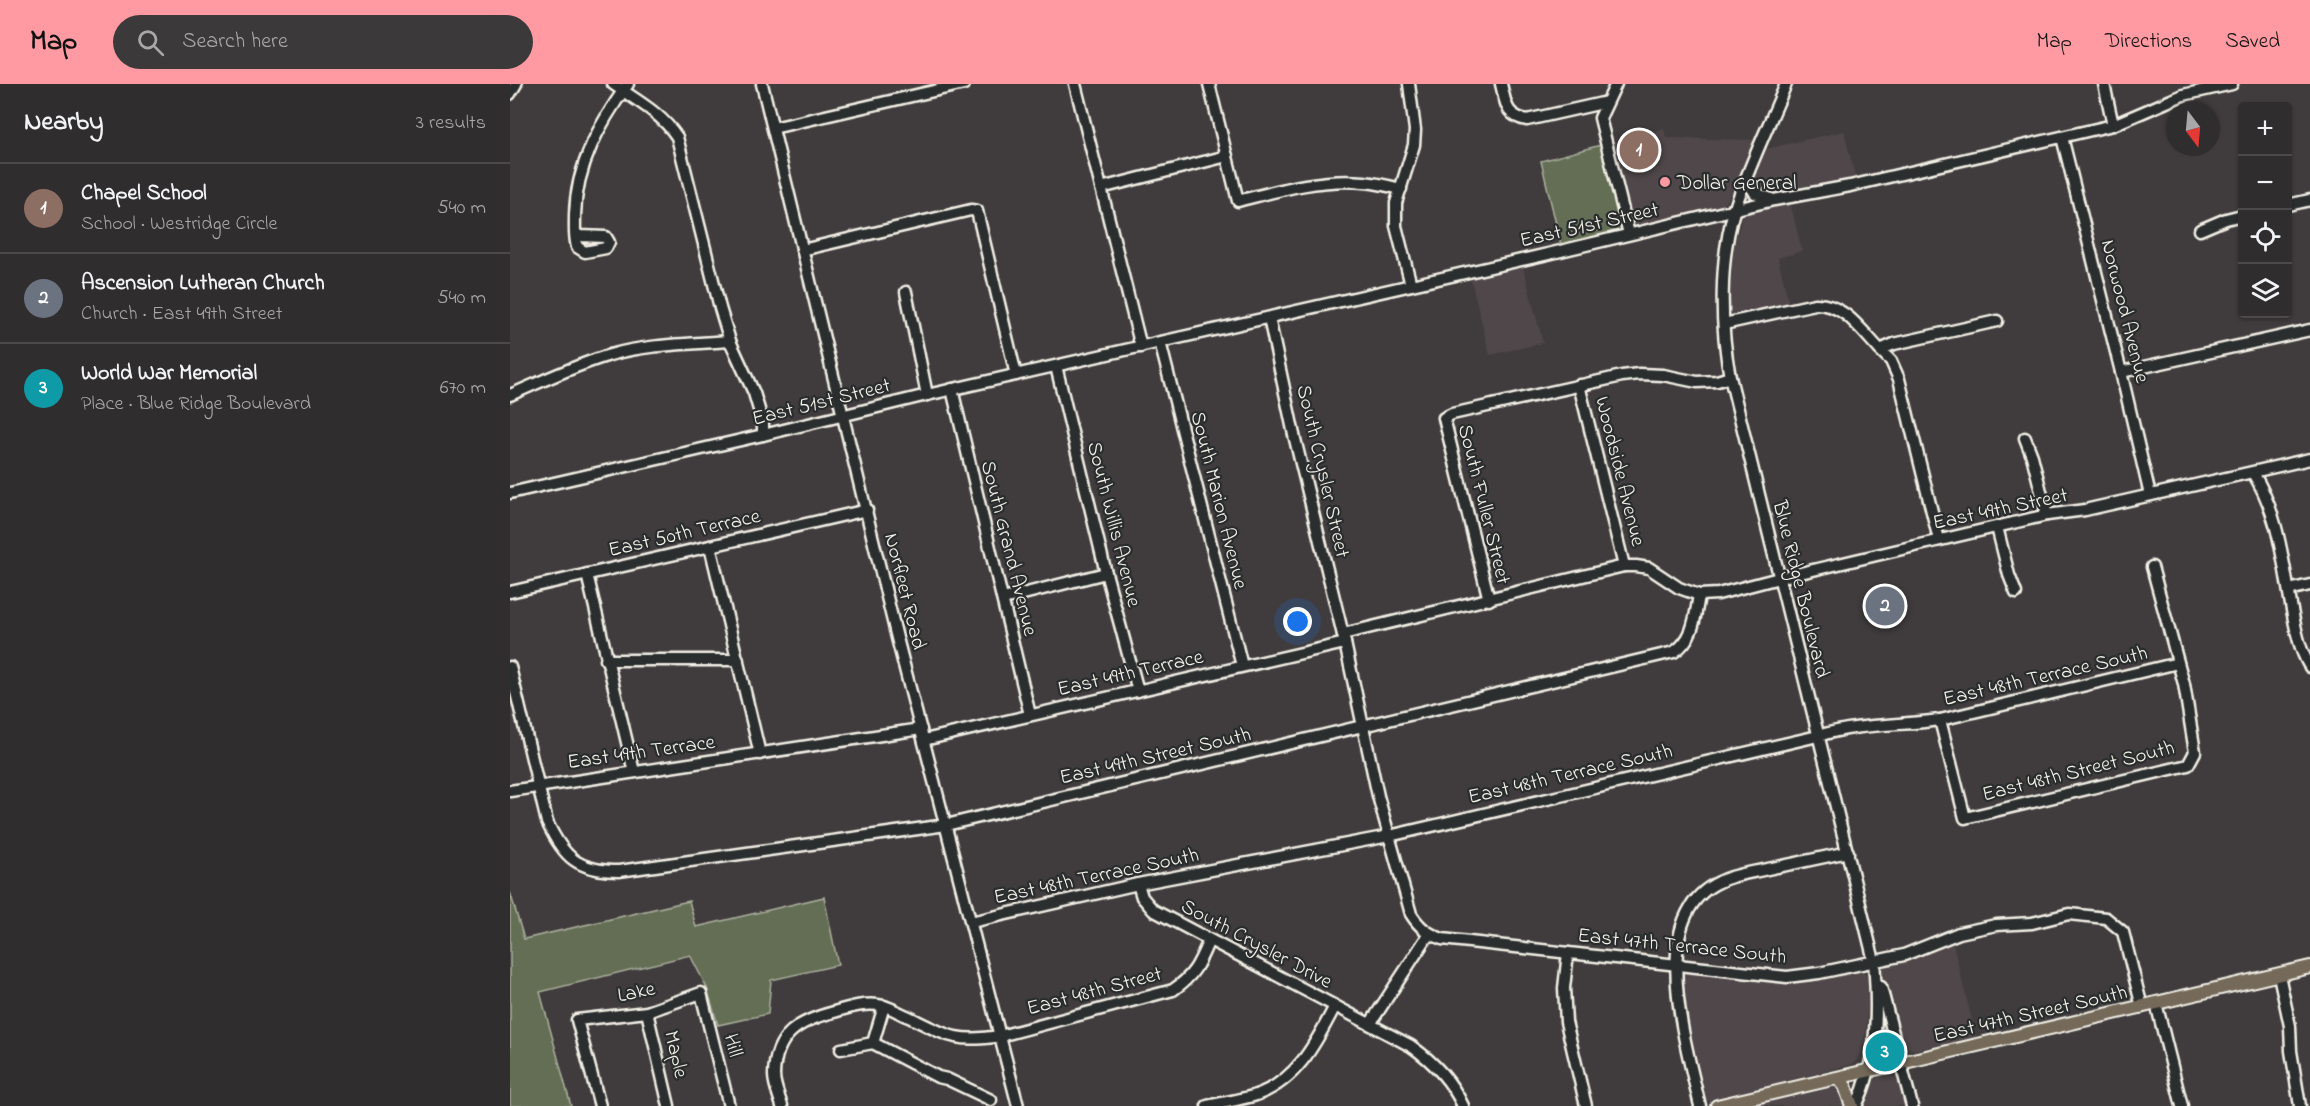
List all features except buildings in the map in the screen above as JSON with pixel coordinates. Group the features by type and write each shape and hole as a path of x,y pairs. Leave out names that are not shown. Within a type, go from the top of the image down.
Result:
{"main road":[{"name":"East 47th Street South","path":"1717,1106 2310,968"},
{"path":"1838,1078 1845,1086 1854,1106"}],"street":[{"path":"510,94 516,84"},
{"path":"613,84 625,87 651,108 668,123 677,137 720,308 730,341 754,393 763,423 763,435"},
{"name":"Norfleet Road","path":"762,84 922,734 1018,1106"},
{"path":"772,128 964,84"},
{"path":"1075,84 1141,346"},
{"path":"1409,84 1415,130 1414,145 1396,203 1396,226 1410,285"},
{"path":"1501,84 1508,110 1515,118 1527,120 1607,102"},
{"path":"1616,84 1599,118 1629,234"},
{"name":"Blue Ridge Boulevard","path":"1786,84 1735,209 1726,252 1724,324 1730,376 1874,961 1877,1002 1876,1031 1864,1087 1854,1106"},
{"path":"2104,84 2114,125"},
{"name":"East 51st Street","path":"510,493 763,435 927,394 1269,318 1774,200 1850,186 2114,125 2183,95 2232,84"},
{"path":"1212,85 1238,201 1328,181 1365,182 1401,189"},
{"path":"575,233 575,204 587,150 625,87"},
{"name":"Norwood Avenue","path":"2062,137 2150,495"},
{"path":"1101,188 1227,156"},
{"path":"1746,180 1758,195 1774,200"},
{"path":"2292,205 2310,200"},
{"path":"802,250 971,210 977,212 1016,375"},
{"path":"2200,230 2226,219 2238,217"},
{"path":"906,292 927,394"},
{"path":"1724,324 1815,304 1827,303 1842,310 1891,361 1899,379 1939,540"},
{"name":"South Crysler Street","path":"1269,318 1294,435 1344,638 1389,836 1411,914 1419,926 1429,934"},
{"path":"1880,350 1894,344 1997,321"},
{"path":"2121,372 2310,330"},
{"path":"510,395 611,355 646,348 730,341"},
{"name":"South Marion Avenue","path":"1160,342 1242,666"},
{"name":"South Willis Avenue","path":"1056,366 1137,691"},
{"path":"1580,385 1639,374 1663,375 1697,382 1717,381 1730,376"},
{"name":"South Fuller Street","path":"1489,600 1444,418 1452,414 1580,385"},
{"name":"Woodside Avenue","path":"1580,385 1624,566"},
{"name":"South Grand Avenue","path":"952,389 1030,715"},
{"path":"2025,438 2047,515"},
{"name":"East 49th Street","path":"1699,595 1718,594 2047,515 2085,510 2310,459"},
{"path":"2253,473 2264,490 2273,513 2299,642 2310,666"},
{"name":"East 50th Terrace","path":"510,592 867,510"},
{"path":"1997,527 2016,593"},
{"path":"710,546 760,754"},
{"name":"East 49th Terrace","path":"510,791 760,754 922,734 1030,715 1242,666 1624,566 1649,568 1679,588 1699,595"},
{"path":"2152,567 2178,663"},
{"path":"1003,599 1106,573"},
{"path":"587,574 634,772"},
{"path":"2289,590 2310,585"},
{"name":"East 49th Street South","path":"538,787 547,822 563,852 577,862 607,871 946,825 1674,652 1682,647 1690,636 1699,595"},
{"path":"606,660 738,660"},
{"name":"East 48th Terrace South","path":"971,922 1138,884 1389,836 1858,726 1912,724 1940,720 2178,663"},
{"name":"East 48th Street South","path":"1940,720 1965,818 2169,770 2188,765 2194,752 2184,684 2178,663"},
{"path":"510,666 538,787"},
{"path":"1700,1106 1677,1002 1676,966 1679,942 1686,916 1694,900 1709,887 1729,878 1848,852"},
{"name":"South Crysler Drive","path":"1138,884 1142,897 1153,910 1370,1024 1426,1056 1452,1086 1463,1106"},
{"name":"East 47th Terrace South","path":"1429,934 1442,939 1787,977 1819,973 1904,955 1959,933 1996,925 2032,923 2069,914 2106,918 2123,932 2142,1006"},
{"path":"1370,1024 1429,934"},
{"name":"East 48th Street","path":"1000,1036 1173,990 1196,970 1209,940"},
{"path":"1568,953 1564,987 1566,1022 1586,1106"},
{"path":"1874,961 1912,1106"},
{"path":"2279,975 2290,1026 2291,1051 2300,1106"},
{"name":"Lake","path":"600,1106 577,1020 647,1012 701,993"},
{"name":"Hill","path":"701,993 729,1106"},
{"path":"2156,1003 2182,1106"},
{"path":"782,1106 774,1076 778,1051 784,1038 796,1026 811,1018 863,1004 884,1006 952,1038 975,1040 1000,1036"},
{"path":"873,1043 884,1006"},
{"path":"1208,1106 1253,1096 1282,1080 1310,1052 1335,1006"},
{"name":"Maple","path":"647,1012 669,1106"},
{"path":"841,1049 873,1043 938,1077 947,1079 991,1101"}],"shaded area":[{"path":"1664,129 1666,138 1754,140 1727,201 1723,204 1708,210 1636,227 1632,225 1611,143"},
{"path":"1844,131 1856,180 1772,194 1759,192 1753,176 1766,149"},
{"path":"1790,202 1802,251 1778,258 1789,304 1733,316 1730,308 1732,264 1742,217 1755,210"},
{"path":"1522,263 1543,343 1490,355 1470,276"},
{"path":"1952,940 1976,1037 1915,1050 1902,1048 1888,1004 1881,969 1885,964"},
{"path":"1858,971 1867,973 1869,978 1868,1007 1861,1054 1853,1064 1709,1101 1705,1100 1682,1007 1682,976 1685,973 1790,982"},
{"path":"1884,1073 1891,1073 1899,1083 1905,1106 1861,1106 1877,1077"},
{"path":"1834,1087 1842,1089 1845,1101 1842,1106 1751,1106"}],"green space":[{"path":"1601,145 1622,229 1616,233 1561,245 1541,161"},
{"path":"510,892 524,939 689,901 696,927 824,897 838,965 771,980 768,1014 718,1025 707,988 690,955 540,992 571,1106 510,1106"},
{"path":"1887,1024 1895,1054 1881,1058 1878,1053"}],"place":[{"name":"Chapel School","path":"1639,150"},
{"name":"Dollar General","path":"1665,182"},
{"name":"Ascension Lutheran Church","path":"1885,606"},
{"name":"World War Memorial","path":"1885,1052"}]}
